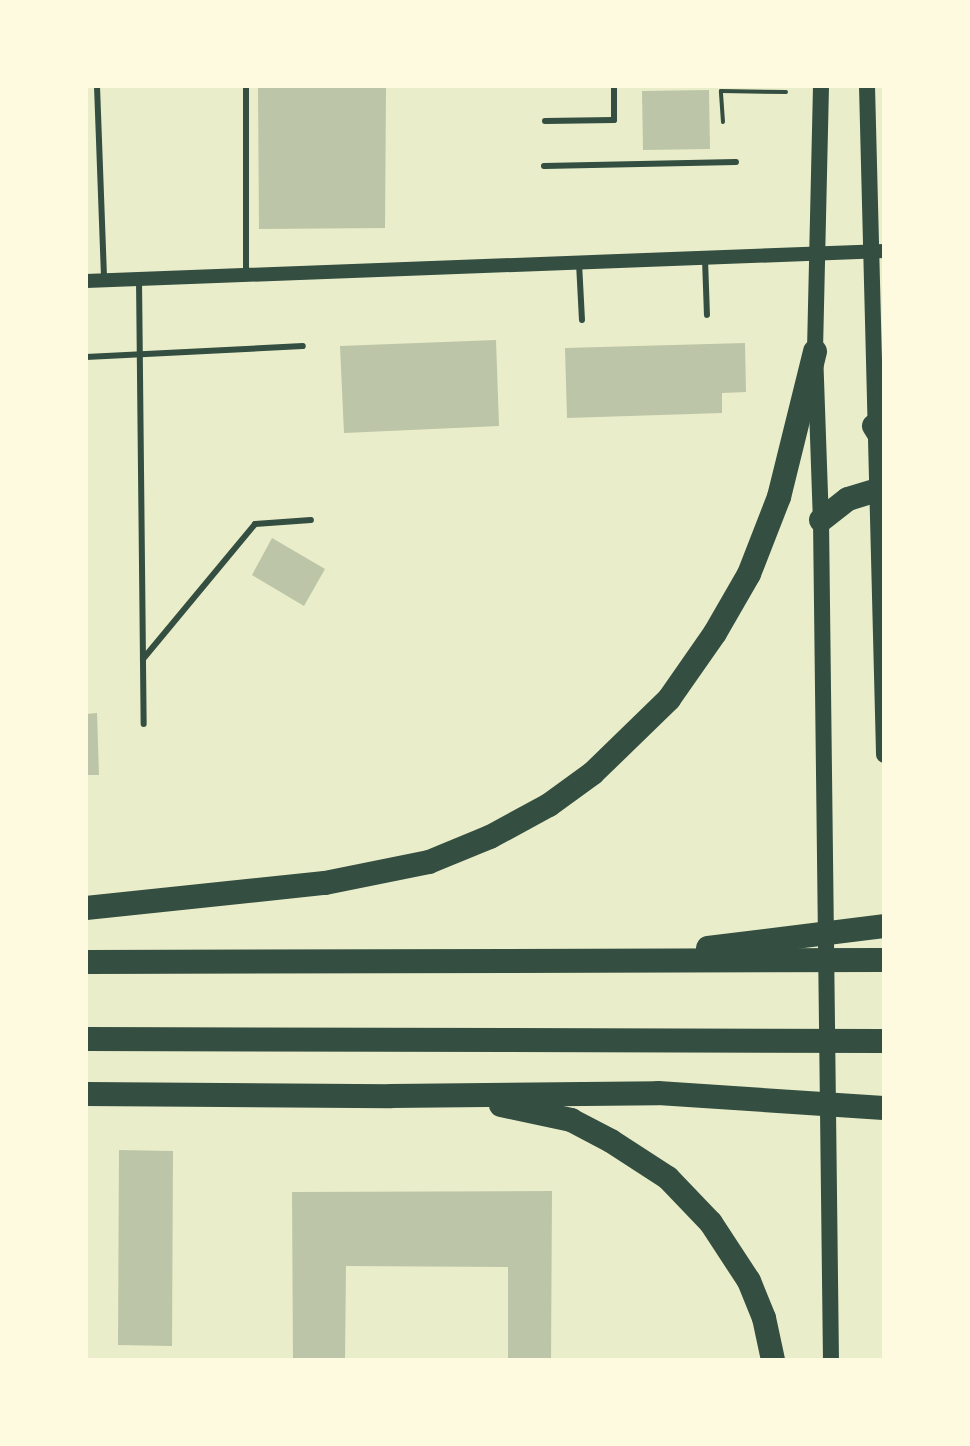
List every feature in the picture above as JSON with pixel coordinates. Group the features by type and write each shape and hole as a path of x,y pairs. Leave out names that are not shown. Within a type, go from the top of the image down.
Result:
{"highway":[{"path":"86,908 325,883 429,862 525,818 593,773 669,699 715,633 749,574 779,497 815,351"},
{"path":"821,520 848,499 880,488"},
{"path":"601,961 884,926"},
{"path":"86,962 884,960"},
{"path":"86,1039 884,1041"},
{"path":"86,1094 391,1096 658,1093 884,1108"},
{"path":"391,1096 485,1102 571,1120 611,1141 668,1178 711,1223 749,1281 764,1318 773,1360"}],"main road":[{"path":"821,86 815,351 821,520 831,1360"},
{"path":"867,86 876,252 884,755"}],"street":[{"path":"86,281 876,252"}],"lane":[{"path":"97,86 104,280"},
{"path":"246,86 246,274"},
{"path":"545,121 614,120 614,86"},
{"path":"544,166 736,162"},
{"path":"705,258 707,315"},
{"path":"579,263 582,320"},
{"path":"139,279 144,724"},
{"path":"86,357 303,346"},
{"path":"143,659 255,524 311,520"}],"path":[{"path":"723,122 721,91 786,92"}],"building":[{"path":"258,86 386,86 385,228 259,229"},
{"path":"709,90 710,149 643,150 642,91"},
{"path":"496,340 499,426 344,433 340,346"},
{"path":"745,343 746,392 722,393 722,413 567,418 565,348"},
{"path":"272,538 325,569 304,606 252,575"},
{"path":"97,713 99,775 86,775 86,714"},
{"path":"119,1150 173,1151 172,1346 118,1345"},
{"path":"552,1191 551,1360 508,1360 508,1267 346,1266 345,1360 293,1360 292,1192"}]}
